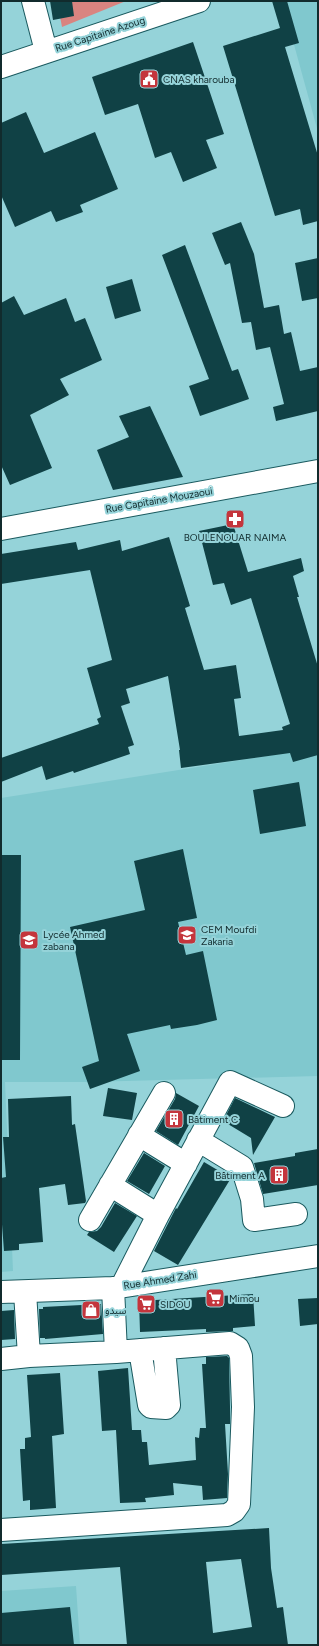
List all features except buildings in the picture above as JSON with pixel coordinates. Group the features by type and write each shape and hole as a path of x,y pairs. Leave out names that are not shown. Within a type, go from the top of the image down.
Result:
{"street":[{"path":"34,1 46,51"},
{"name":"Rue Capitaine Azoug","path":"1,67 199,1"},
{"name":"Rue Capitaine Mouzaoui","path":"1,529 318,471"},
{"path":"116,1352 118,1287 230,1082 283,1106"},
{"path":"90,1220 164,1093"},
{"path":"139,1135 186,1164"},
{"path":"198,1140 242,1167 252,1199 254,1220 296,1214"},
{"path":"110,1186 158,1215"},
{"name":"Rue Ahmed Zahi","path":"1,1292 118,1287 318,1256"},
{"path":"25,1292 29,1356"},
{"path":"1,1359 230,1343 238,1348 241,1356 243,1407 239,1504 234,1512 226,1515 1,1530"},
{"path":"140,1350 149,1405 151,1407 166,1408 169,1405 164,1348"}],"shaded area":[{"path":"57,1 126,1 62,27"},
{"path":"282,1 318,1 318,132"},
{"name":"CEM Moufdi Zakaria","path":"318,748 318,1076 88,1082 5,1082 13,1271 1,1272 1,798"},
{"path":"76,1586 80,1645 1,1645 1,1591"}],"place":[{"name":"CNAS kharouba","path":"149,79"},
{"name":"BOULENOUAR NAIMA","path":"235,519"},
{"name":"CEM Moufdi Zakaria","path":"187,935"},
{"name":"Lycée Ahmed zabana","path":"29,940"},
{"name":"Bâtiment C","path":"174,1119"},
{"name":"Bâtiment A","path":"279,1175"},
{"name":"Mimou","path":"215,1298"},
{"name":"SIDOU","path":"146,1304"},
{"name":"سيدو","path":"91,1310"}]}
